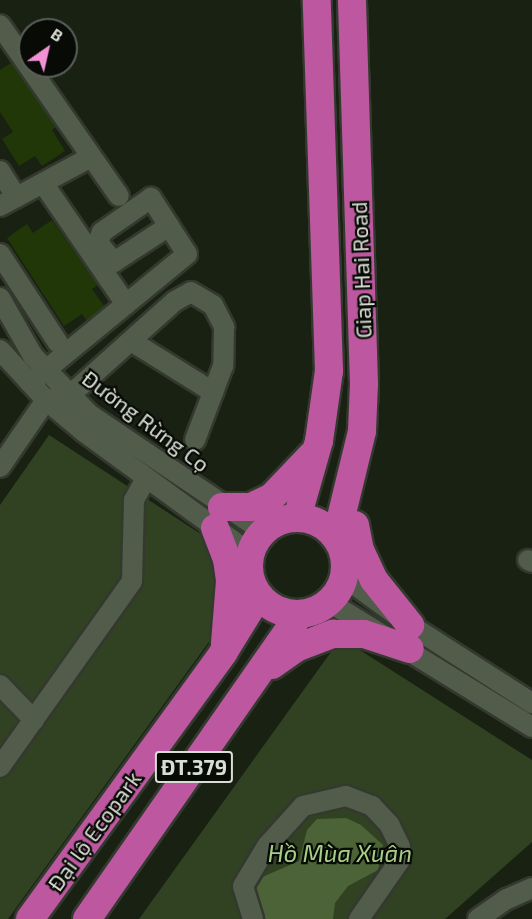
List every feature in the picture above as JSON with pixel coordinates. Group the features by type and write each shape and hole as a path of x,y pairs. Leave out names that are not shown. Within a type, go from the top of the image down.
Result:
{"highway":[{"name":"Giap Hai Road","path":"297,518 315,451 329,371 317,0"},
{"name":"Giap Hai Road","path":"336,538 348,497 362,430 364,384 352,0"},
{"path":"224,653 231,608 230,581 218,518 272,497 315,451"},
{"path":"348,497 360,550 374,580 410,637"},
{"path":"297,518 319,524 336,538 344,551 344,577 329,602 321,609 300,614 272,608 258,595 251,582 257,543 282,520 297,518"},
{"name":"Đại lộ Ecopark","path":"30,919 224,653 258,595"},
{"name":"Đại lộ Ecopark","path":"87,919 300,614"},
{"path":"262,671 296,648 333,634 410,637"}],"street":[{"path":"0,25 119,196"},
{"path":"0,171 8,201 91,158"},
{"path":"43,183 126,304"},
{"path":"30,383 187,254 169,226"},
{"path":"0,254 58,343"},
{"path":"0,466 46,400 69,396 191,292 213,304 224,327 223,366 195,440"},
{"name":"Đường Rừng Cọ","path":"0,298 45,370 69,396 218,518"},
{"path":"131,341 213,392"},
{"name":"Đường Rừng Cọ","path":"0,350 46,400 146,478 218,518 257,543"},
{"path":"0,767 132,581 134,500 146,478"},
{"path":"344,577 410,637 532,727"},
{"path":"329,602 410,637 532,703"},
{"path":"0,685 34,720"},
{"path":"253,919 243,886 267,846 303,806 346,796 372,806 389,824 400,847 400,860 359,919"},
{"path":"478,919 507,899 532,888"}],"shaded area":[{"path":"49,435 210,540 223,571 219,628 8,919 0,919 0,505"},
{"path":"341,638 532,760 532,842 445,919 139,919"}],"water":[{"name":"Hồ Mùa Xuân","path":"346,818 361,825 383,845 378,870 348,886 335,903 333,919 266,919 256,905 254,888 260,878 299,861 307,830 317,819"}],"building":[{"path":"11,63 18,73 18,78 22,78 56,127 52,130 65,151 42,166 35,156 19,166 2,139 13,132 0,112 0,70"},
{"path":"52,220 98,285 92,289 104,306 87,321 82,314 64,326 7,238 27,224 33,233"}]}
